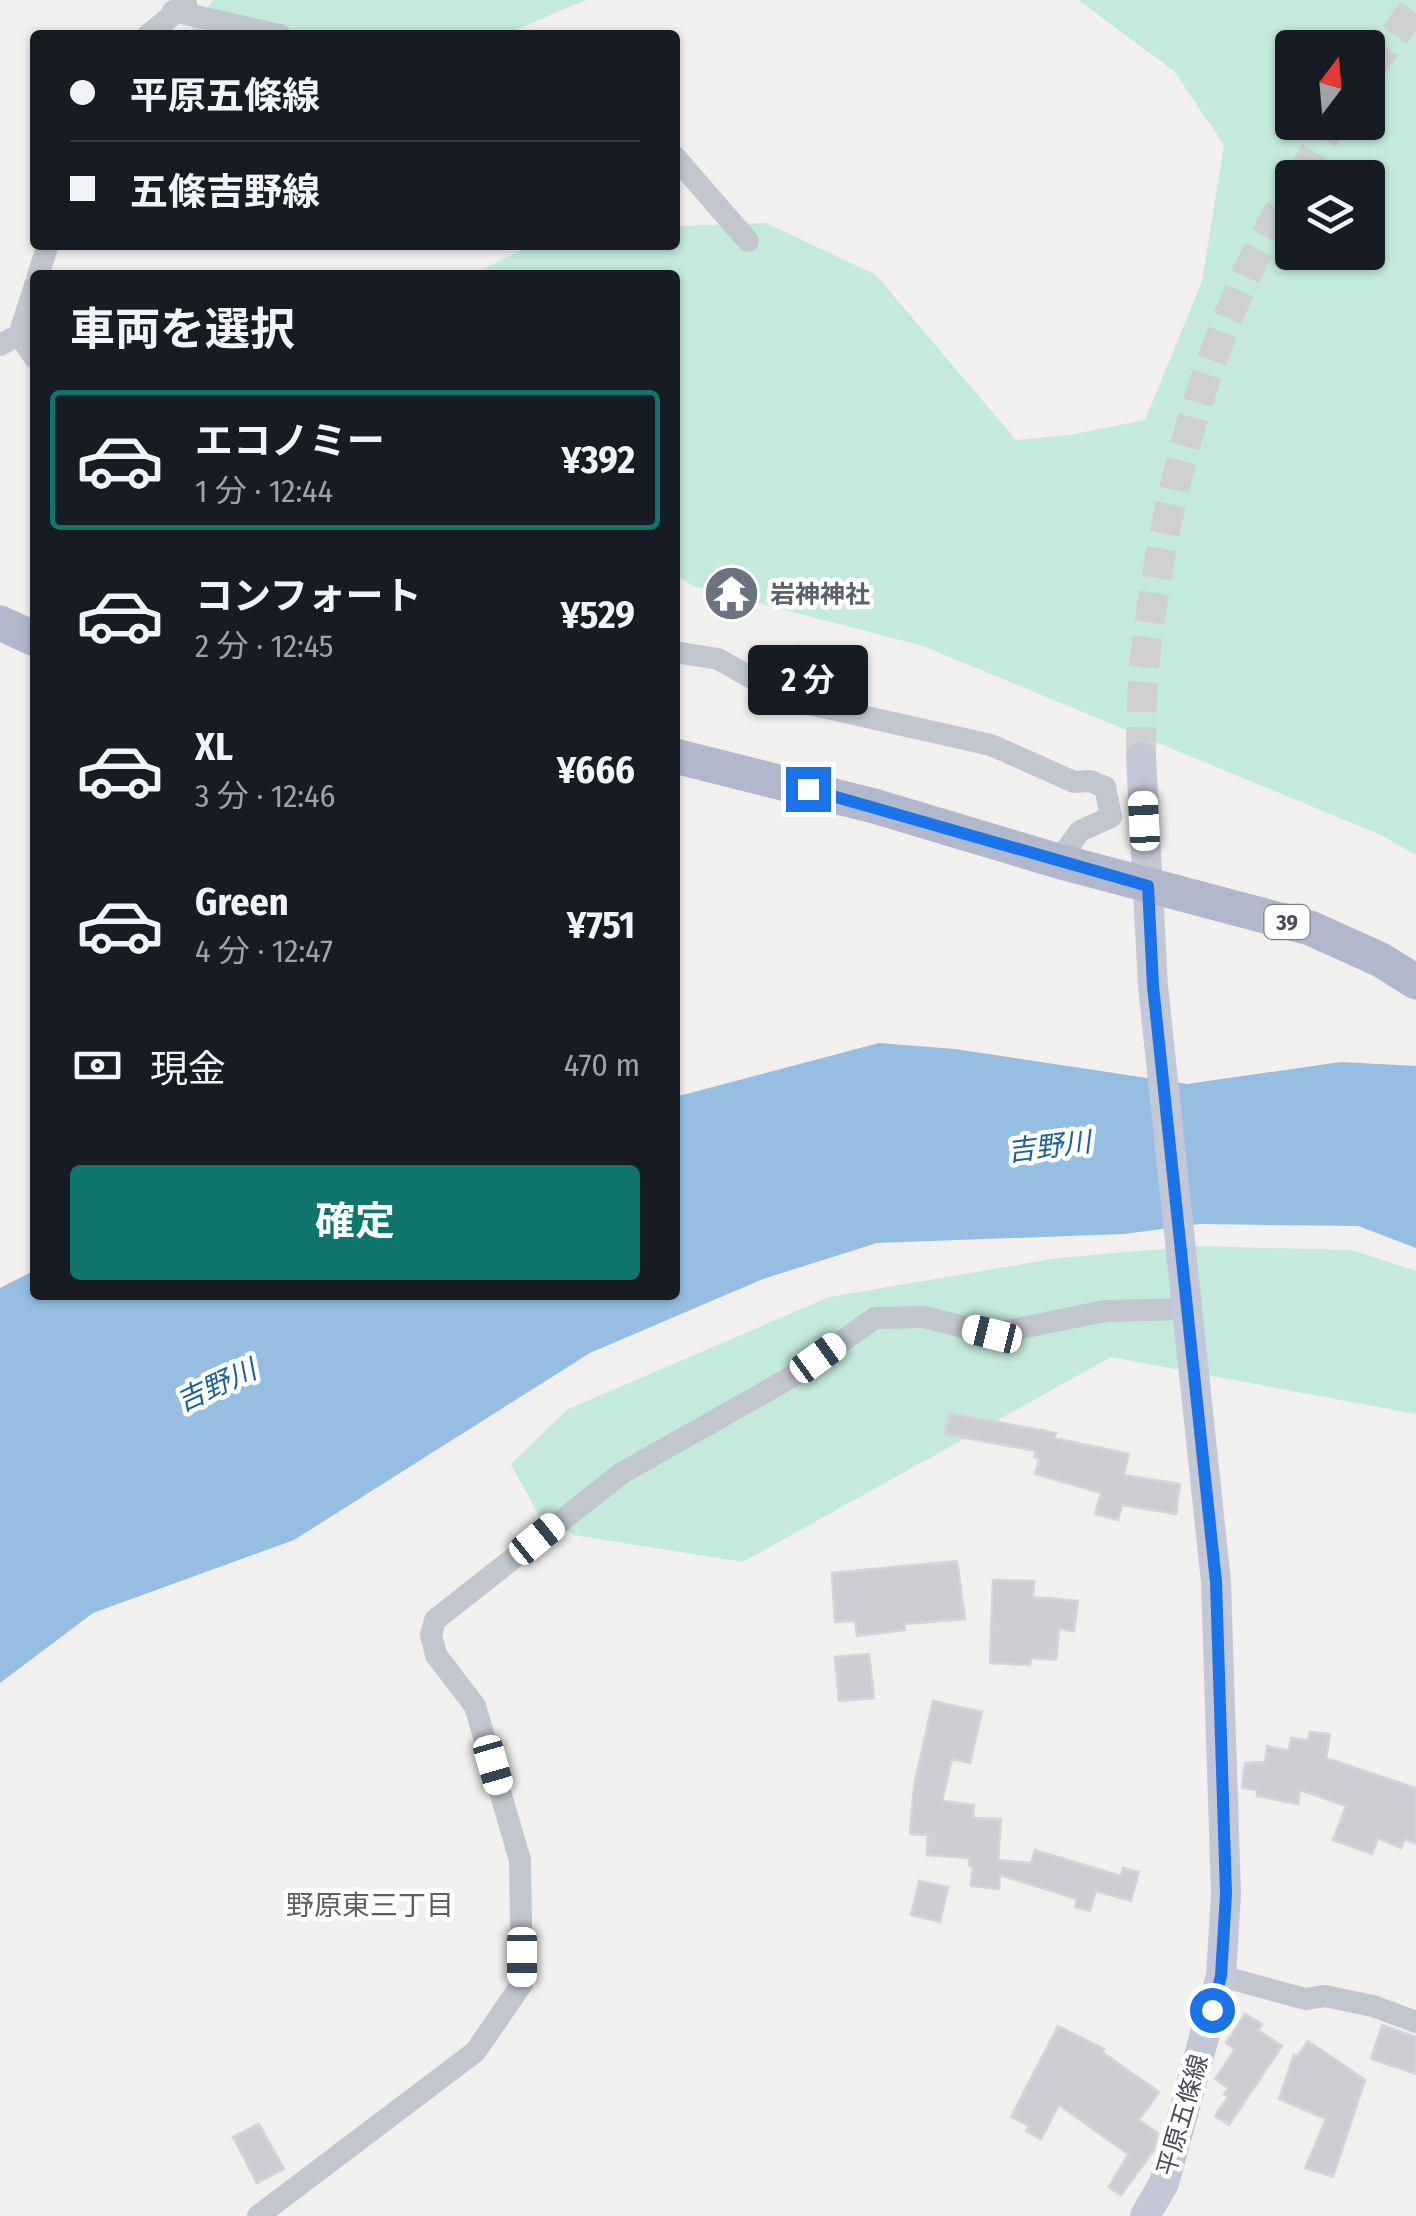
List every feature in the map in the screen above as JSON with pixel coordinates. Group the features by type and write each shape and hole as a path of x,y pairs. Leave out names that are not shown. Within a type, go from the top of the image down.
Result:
{"main road":[{"path":"0,623 30,637"},
{"name":"39","path":"680,757 874,806 1058,862 1310,928 1381,960 1416,982"},
{"name":"平原五條線","path":"1141,757 1153,986 1216,1582 1226,1894 1221,1976 1164,2183 1145,2216"}],"street":[{"path":"154,30 184,6 263,30"},
{"path":"680,163 748,241"},
{"path":"10,340 30,296"},
{"path":"680,653 718,659 792,700 991,746 1074,782 1106,786 1111,816 1080,832 1058,862"},
{"path":"258,2216 476,2052 522,1984 520,1860 475,1706 436,1655 431,1636 436,1620 622,1473 790,1378 874,1318 924,1317 992,1334 1105,1311 1188,1310"},
{"path":"1221,1976 1305,1999 1325,1996 1373,2006 1416,2022"}],"green space":[{"path":"213,0 586,0 515,30 192,30"},
{"path":"1078,0 1416,0 1416,855 1381,835 923,646 693,586 680,577 680,270 481,270 522,250 680,250 680,226 766,223 876,275 1016,440 1069,435 1145,420 1202,281 1224,145 1174,71"},
{"path":"1197,1246 1352,1250 1416,1271 1416,1414 1111,1357 743,1562 574,1535 538,1514 511,1464 568,1409 829,1297 1058,1258"}],"water":[{"name":"吉野川","path":"879,1043 955,1049 1187,1084 1341,1062 1416,1066 1416,1248 1358,1226 1200,1224 1124,1234 877,1243 763,1279 590,1353 294,1540 93,1613 0,1683 0,1288 30,1273 30,1300 680,1300 680,1096"}],"building":[{"path":"799,646 865,662 857,691 792,672"},
{"path":"949,1413 1056,1433 1054,1438 1129,1454 1124,1475 1180,1484 1176,1514 1122,1505 1118,1520 1095,1514 1101,1493 1035,1474 1039,1459 1034,1457 1036,1451 945,1434"},
{"path":"957,1561 965,1619 904,1624 905,1630 857,1636 855,1621 835,1622 832,1573"},
{"path":"993,1580 1034,1581 1033,1597 1078,1601 1074,1631 1059,1629 1056,1660 1031,1658 1030,1665 990,1663"},
{"path":"869,1654 874,1698 839,1701 835,1657"},
{"path":"933,1701 982,1712 970,1763 952,1759 942,1801 974,1805 973,1818 1001,1819 998,1860 1031,1863 1035,1850 1121,1876 1123,1868 1139,1872 1131,1901 1096,1891 1090,1911 1075,1907 1077,1899 1000,1875 999,1889 971,1886 973,1867 969,1865 970,1858 974,1858 927,1855 928,1835 910,1834 914,1786"},
{"path":"1310,1732 1330,1734 1326,1758 1416,1788 1416,1844 1405,1839 1401,1848 1378,1838 1372,1854 1333,1840 1346,1806 1300,1790 1298,1804 1257,1796 1257,1790 1242,1788 1245,1763 1265,1762 1267,1746 1289,1751 1291,1738 1308,1740"},
{"path":"919,1881 948,1887 940,1922 911,1915"},
{"path":"1245,2014 1262,2024 1258,2030 1282,2046 1229,2125 1215,2116 1228,2097 1224,2094 1228,2088 1215,2079 1235,2049 1226,2043"},
{"path":"1382,2025 1416,2037 1416,2074 1371,2059"},
{"path":"1058,2026 1104,2049 1102,2052 1159,2092 1139,2120 1158,2133 1154,2150 1121,2195 1109,2187 1128,2154 1059,2105 1041,2139 1026,2131 1029,2126 1011,2117"},
{"path":"1308,2041 1365,2080 1333,2177 1305,2168 1326,2119 1279,2099 1294,2055 1297,2057"},
{"path":"259,2124 284,2169 257,2183 233,2137"}],"tunnel":[{"path":"1385,48 1416,6"},
{"path":"1311,160 1322,140"},
{"path":"1141,757 1146,650 1179,471 1214,353 1275,219"}],"place":[{"name":"岩神神社","path":"731,594"}],"district":[{"name":"野原東三丁目","path":"370,1905"}],"route":[{"path":"808,789 1148,886 1153,986 1216,1582 1226,1894 1221,1976 1212,2010"}]}
